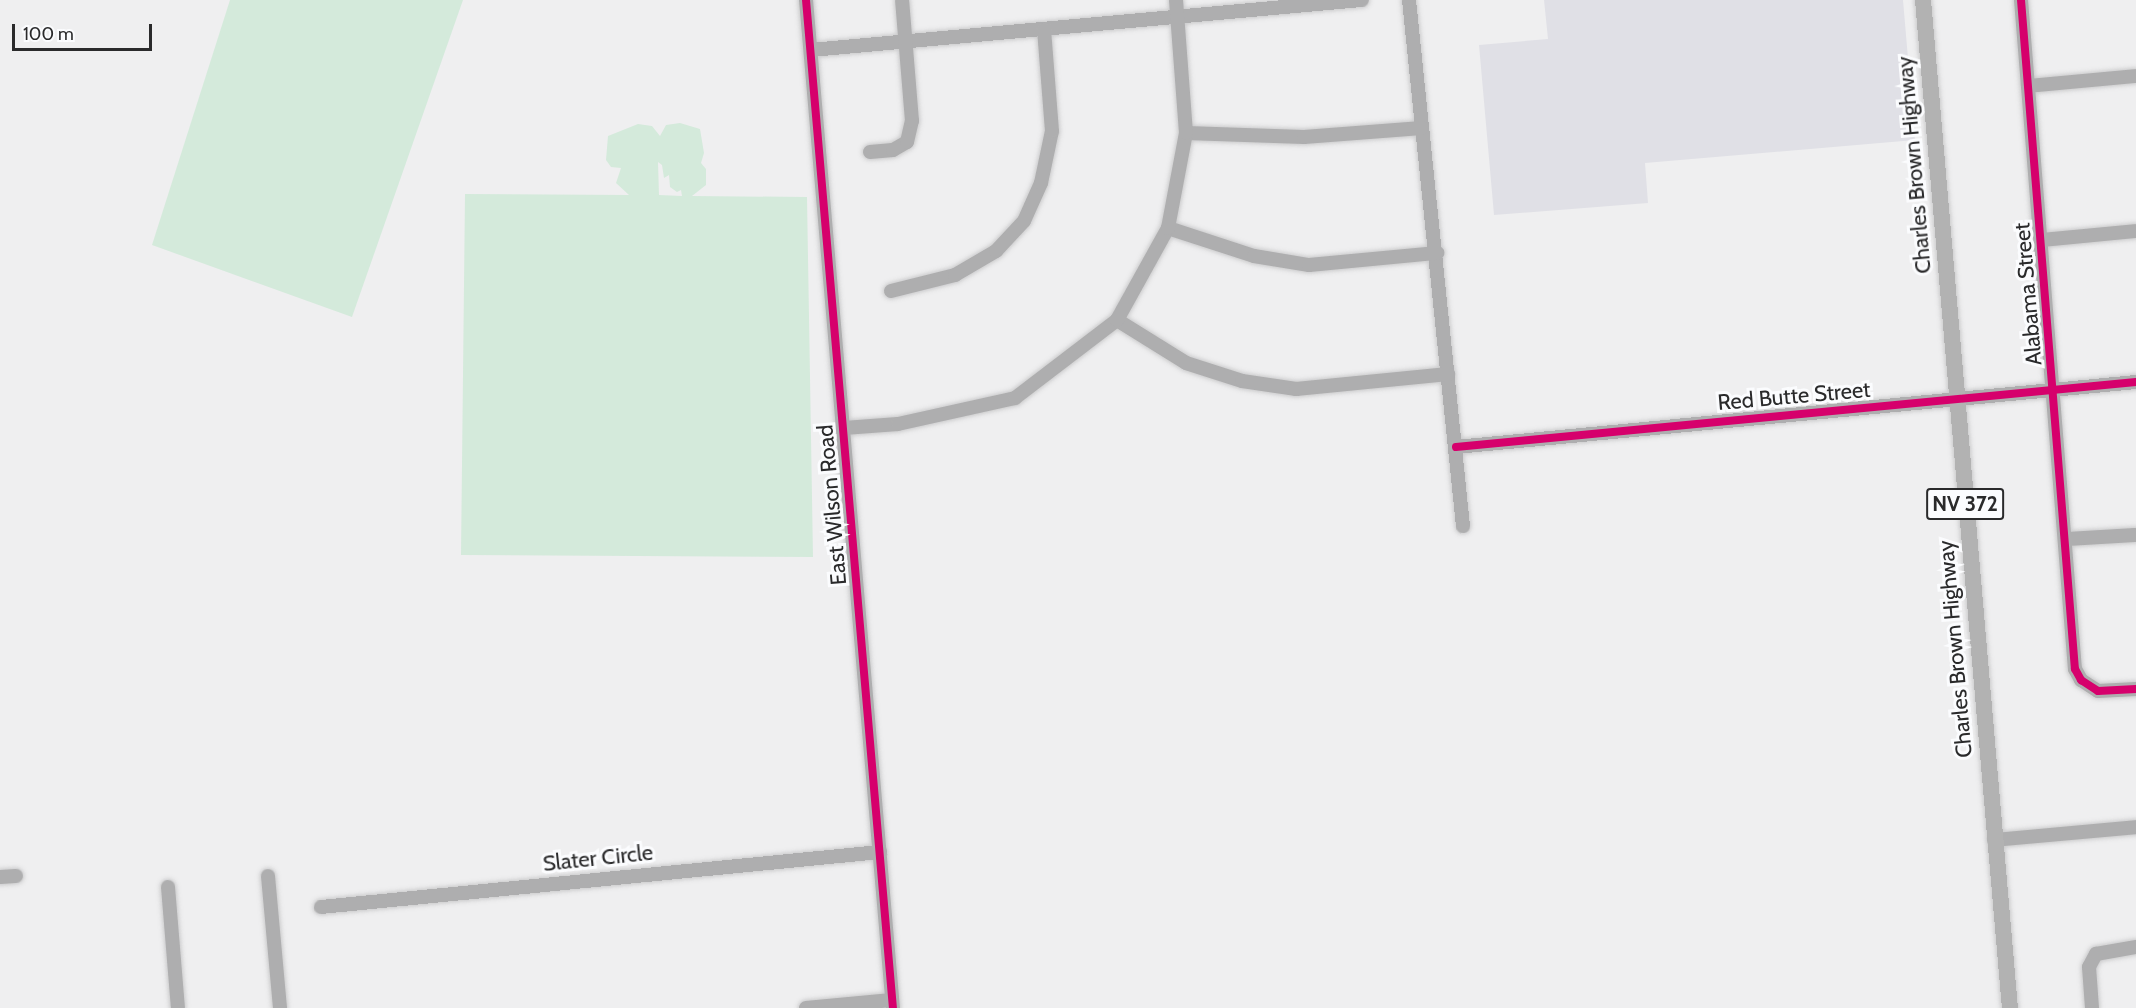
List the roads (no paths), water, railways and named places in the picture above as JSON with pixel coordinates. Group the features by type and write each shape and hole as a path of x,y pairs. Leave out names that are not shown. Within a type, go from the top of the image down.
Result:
{"main road":[{"name":"Charles Brown Highway","path":"1923,0 2010,1008"}],"street":[{"name":"East Wilson Road","path":"806,0 893,1004"},
{"path":"870,152 893,150 907,142 912,121 902,0"},
{"path":"844,428 898,424 1015,398 1117,320 1168,228 1186,133 1176,0"},
{"path":"811,50 1362,0"},
{"path":"1409,0 1437,253 1463,526"},
{"name":"Alabama Street","path":"2021,0 2075,669 2086,685 2098,691 2136,689"},
{"path":"891,291 955,275 996,252 1024,221 1041,183 1052,131 1044,29"},
{"path":"2028,86 2136,76"},
{"path":"1186,133 1304,137 1422,128"},
{"path":"1168,228 1254,256 1309,265 1437,253"},
{"path":"2041,240 2136,231"},
{"path":"1117,320 1186,363 1242,381 1296,390 1448,374"},
{"name":"Red Butte Street","path":"1456,447 2136,382"},
{"path":"2066,539 2136,535"},
{"path":"1994,840 2136,827"},
{"name":"Slater Circle","path":"321,907 880,852"},
{"path":"0,877 16,876"},
{"path":"268,876 280,1008"},
{"path":"168,887 178,1008"},
{"path":"2092,1008 2089,967 2096,954 2105,950 2136,947"},
{"path":"806,1008 893,1004"}]}
